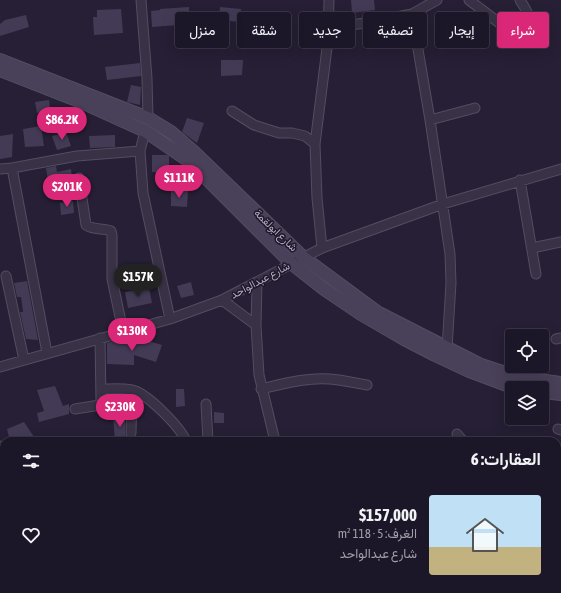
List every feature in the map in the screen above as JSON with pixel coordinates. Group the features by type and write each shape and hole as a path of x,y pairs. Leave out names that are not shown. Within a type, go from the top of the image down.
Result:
{"street":[{"path":"141,0 147,78 148,118"},
{"path":"329,0 329,12"},
{"path":"416,12 437,0"},
{"path":"469,0 502,25 515,28 527,21 528,18 528,15 520,0"},
{"path":"322,248 317,198 315,144 327,48"},
{"path":"418,48 443,204 451,268 447,348"},
{"name":"شارع ابولقمة","path":"0,60 148,118 171,132 194,152 304,258 377,312 481,365 518,377 561,383"},
{"name":"شارع ابولقمة","path":"0,70 79,101 145,131 189,160 291,263 324,289 404,339 469,371 505,384"},
{"path":"430,120 475,108"},
{"path":"232,111 254,125 279,133 292,133 304,136 315,144"},
{"path":"145,131 140,151 143,193 170,319"},
{"path":"0,169 77,156 140,151"},
{"path":"12,168 47,353"},
{"name":"شارع عبدالواحد","path":"0,367 170,319 222,300 322,248 443,204 561,169"},
{"path":"79,178 86,225 89,228 111,231 112,279 123,332"},
{"path":"520,180 536,274"},
{"path":"532,248 561,242"},
{"path":"6,276 24,360"},
{"path":"257,282 256,325 259,375 261,389 274,437"},
{"path":"222,300 256,325"},
{"path":"75,409 100,405 100,338"},
{"path":"261,389 317,379 329,379 367,385"},
{"path":"101,389 132,390 147,397 180,431 184,437"},
{"path":"131,433 132,390"},
{"path":"549,393 561,394"},
{"path":"206,404 208,437"}],"building":[{"path":"351,0 374,0 375,10 352,12"},
{"path":"189,7 189,12 175,12 175,25 152,27 151,11"},
{"path":"220,7 241,9 241,12 237,12 237,22 229,21 229,12 220,12"},
{"path":"121,9 123,33 94,35 93,17 97,17 97,10"},
{"path":"26,15 29,27 0,36 0,24 5,20"},
{"path":"221,60 243,60 242,75 221,76"},
{"path":"140,63 141,76 107,80 105,67"},
{"path":"131,85 141,87 140,105 127,102"},
{"path":"49,100 50,110 37,113 35,102"},
{"path":"187,118 204,123 197,143 182,132"},
{"path":"41,126 44,146 25,147 23,129"},
{"path":"66,132 71,146 57,150 52,136"},
{"path":"13,134 12,157 0,159 0,136"},
{"path":"115,135 115,147 90,148 89,136"},
{"path":"152,155 169,156 169,172 152,172"},
{"path":"56,166 57,172 71,169 73,185 68,186 68,190 60,191 61,197 51,199 46,168"},
{"path":"171,191 188,191 187,207 171,206"},
{"path":"73,201 74,213 61,215 60,203"},
{"path":"27,281 38,340 26,339 20,312 23,312 21,297 17,297 14,283"},
{"path":"191,282 194,295 181,298 177,286"},
{"path":"149,287 152,303 128,308 125,292"},
{"path":"135,337 162,345 156,362 134,355 134,365 107,364 107,343 114,341 114,343 129,343 129,340 134,341"},
{"path":"55,386 63,406 69,404 69,414 39,422 37,413 44,411 37,390"},
{"path":"176,389 184,389 185,406 176,407"},
{"path":"214,412 224,413 224,423 214,423"},
{"path":"113,416 125,416 126,437 115,437"},
{"path":"24,422 34,437 9,437 7,429"}]}
